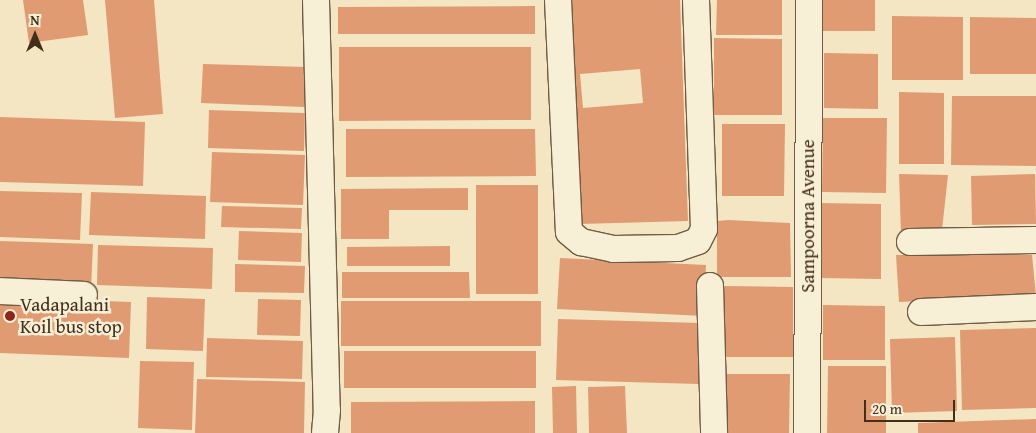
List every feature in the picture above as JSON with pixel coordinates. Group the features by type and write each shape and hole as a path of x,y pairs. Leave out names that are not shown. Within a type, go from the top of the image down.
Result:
{"street":[{"path":"316,0 327,410 325,433"},
{"path":"558,0 569,232 581,242 612,249 678,248 698,241 704,229 696,0"},
{"name":"Sampoorna Avenue","path":"807,433 809,0"},
{"path":"910,242 1036,240"},
{"path":"710,286 714,433"},
{"path":"0,291 84,295"},
{"path":"921,312 1036,307"}],"building":[{"path":"23,0 83,0 88,35 29,43"},
{"path":"105,0 154,0 163,114 115,118"},
{"path":"572,0 680,0 688,221 580,224","holes":["640,69 643,103 583,108 580,74"]},
{"path":"717,0 782,0 782,35 716,35"},
{"path":"818,0 875,0 875,31 818,31"},
{"path":"535,6 535,34 338,34 338,7"},
{"path":"892,16 963,17 963,80 892,80"},
{"path":"970,17 1036,18 1036,74 970,74"},
{"path":"714,38 782,39 782,115 714,115"},
{"path":"339,47 531,47 531,120 339,121"},
{"path":"824,53 878,54 878,109 824,108"},
{"path":"203,64 306,67 304,107 201,103"},
{"path":"899,92 944,93 944,164 899,164"},
{"path":"952,96 1036,96 1036,166 951,165"},
{"path":"209,110 305,113 304,151 208,148"},
{"path":"0,117 145,122 143,186 0,182"},
{"path":"823,118 887,118 886,193 822,192"},
{"path":"722,124 785,124 784,196 722,196"},
{"path":"346,129 535,129 536,176 346,177"},
{"path":"212,152 305,155 303,205 210,202"},
{"path":"899,174 948,175 942,230 901,234"},
{"path":"1035,174 1036,224 972,225 971,176"},
{"path":"476,185 538,185 538,294 476,294"},
{"path":"468,188 468,210 389,210 389,239 341,239 341,189"},
{"path":"0,191 82,193 80,240 0,237"},
{"path":"91,192 206,196 205,239 89,235"},
{"path":"819,203 881,204 881,279 819,278"},
{"path":"222,206 302,208 301,229 221,227"},
{"path":"717,221 790,223 791,277 717,277"},
{"path":"239,231 302,233 301,262 238,260"},
{"path":"0,241 93,244 91,290 0,287"},
{"path":"98,245 213,248 212,289 97,285"},
{"path":"450,246 450,266 347,266 347,247"},
{"path":"896,255 1032,255 1036,296 899,302"},
{"path":"560,258 706,265 704,316 557,309"},
{"path":"235,264 305,266 304,293 235,292"},
{"path":"342,272 469,272 470,298 342,298"},
{"path":"723,286 793,287 793,357 722,357"},
{"path":"0,297 131,302 129,358 0,353"},
{"path":"147,297 205,299 203,351 146,349"},
{"path":"258,299 301,300 300,336 257,335"},
{"path":"341,301 541,301 541,346 341,346"},
{"path":"823,305 885,306 885,360 823,360"},
{"path":"558,319 701,323 699,384 556,380"},
{"path":"1036,328 1036,408 962,410 960,330"},
{"path":"955,337 957,411 892,413 890,339"},
{"path":"207,338 303,341 302,379 206,377"},
{"path":"344,351 536,351 536,388 344,388"},
{"path":"140,361 194,362 192,430 138,428"},
{"path":"828,366 886,366 886,433 827,433"},
{"path":"727,374 790,374 789,433 726,433"},
{"path":"197,379 305,382 304,433 195,433"},
{"path":"576,386 577,433 553,433 552,387"},
{"path":"625,386 627,433 589,433 588,387"},
{"path":"535,401 535,433 351,433 351,402"},
{"path":"1036,419 1036,433 918,433 918,423"}],"place":[{"name":"Vadapalani Koil bus stop","path":"10,316"}]}
